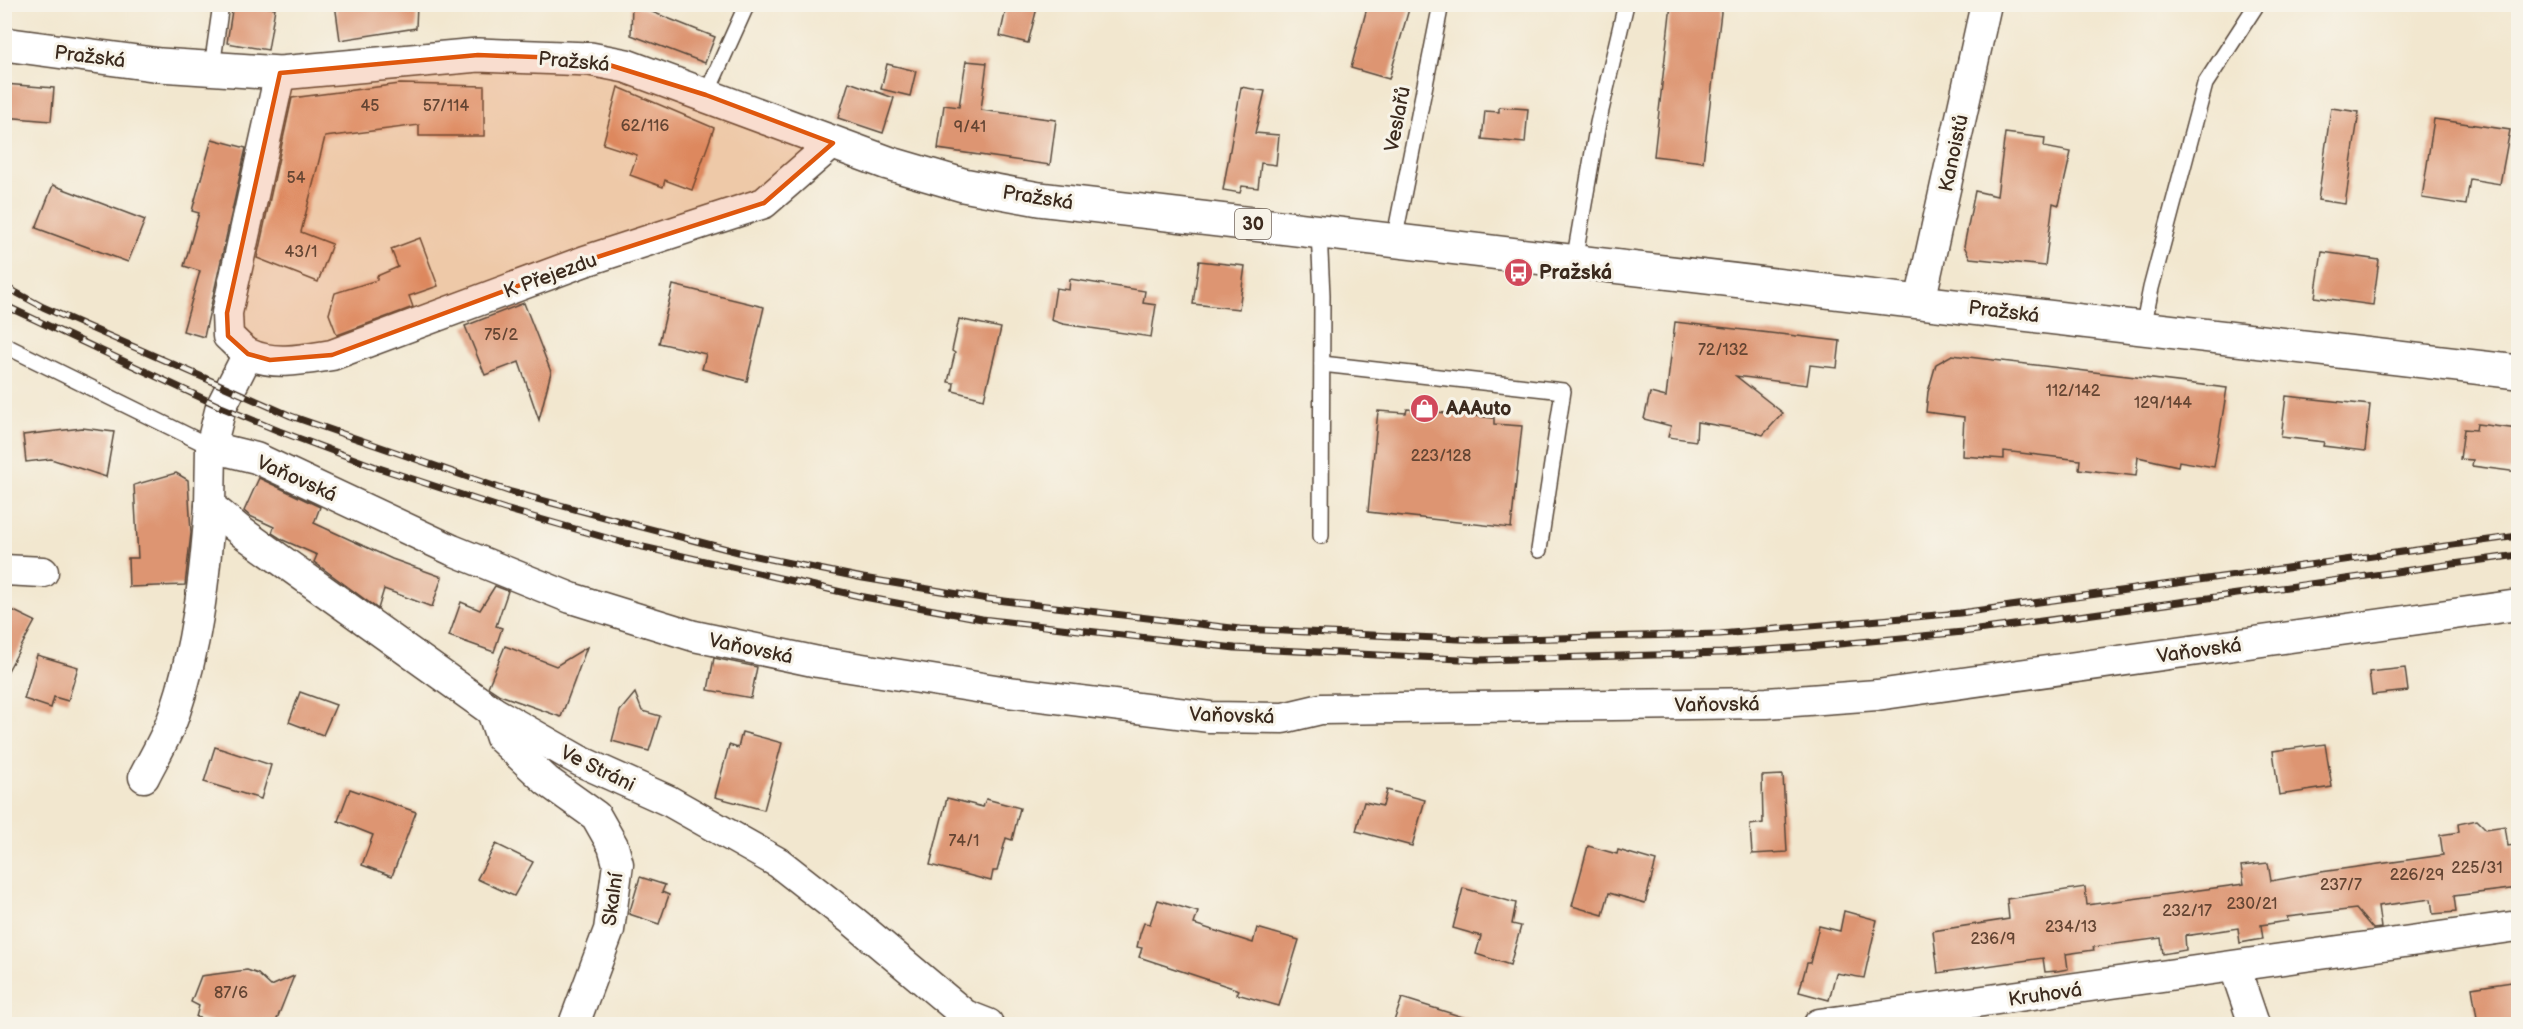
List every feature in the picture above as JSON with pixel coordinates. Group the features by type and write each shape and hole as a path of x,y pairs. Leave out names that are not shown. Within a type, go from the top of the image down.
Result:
{"main road":[{"name":"Pražská","path":"4,44 160,65 280,73 478,56 590,59 626,66 888,163 963,185 1039,199 2518,372"}],"street":[{"name":"Kanoistů","path":"1920,302 1986,4"},
{"path":"144,777 174,716 195,636 205,572 210,506 211,447 221,407 248,354 228,336 227,313 280,73"},
{"name":"K Přejezdu","path":"248,354 270,360 332,355 585,261 764,203 833,143"},
{"name":"Vaňovská","path":"211,447 256,458 452,550 571,598 694,636 818,662 1008,692 1210,717 1282,718 1321,709 1767,703 1877,695 2518,605"},
{"name":"Ve Stráni","path":"210,506 492,711 580,761 669,801 779,862 854,921 965,1015 988,1024"},
{"path":"4,570 44,572"},
{"name":"Skalní","path":"492,711 501,738 547,781 596,816 613,846 618,864 609,930 574,1024"},
{"name":"Kruhová","path":"1819,1024 2235,968 2518,926"},
{"path":"2235,968 2254,1024"}],"lane":[{"path":"212,67 221,4"},
{"path":"706,94 747,4"},
{"name":"Veslařů","path":"1394,241 1441,4"},
{"path":"1574,262 1598,123 1626,4"},
{"path":"2143,328 2154,277 2205,84 2257,4"},
{"path":"1319,232 1322,295 1321,536"},
{"name":"Vaňovská","path":"4,345 211,447"},
{"path":"1322,364 1563,392 1539,550"}],"highlighted area":[{"path":"478,55 590,59 706,95 833,143 764,203 585,261 332,355 270,360 248,354 228,336 227,313 280,73"}],"building":[{"path":"233,4 275,8 268,50 227,43"},
{"path":"335,4 417,4 416,28 340,40"},
{"path":"632,4 715,37 705,63 631,35"},
{"path":"1007,4 1038,4 1028,43 1000,36"},
{"path":"1368,4 1394,4 1409,9 1389,79 1351,68"},
{"path":"1671,4 1722,4 1703,162 1654,156"},
{"path":"966,61 987,63 981,110 1056,120 1050,165 938,149 944,105 959,107"},
{"path":"887,64 916,71 910,96 881,89"},
{"path":"849,82 894,98 883,133 838,118"},
{"path":"4,84 54,88 51,121 4,117"},
{"path":"400,84 484,86 484,136 419,136 419,125 325,137 301,232 332,244 318,282 257,258 292,98"},
{"path":"618,87 714,128 692,190 665,180 663,187 630,175 637,155 603,144"},
{"path":"1241,87 1265,91 1255,133 1279,135 1276,165 1261,163 1258,188 1242,186 1240,193 1223,190"},
{"path":"1499,107 1528,109 1525,143 1482,139 1485,111 1499,112"},
{"path":"2331,108 2359,112 2345,204 2318,200"},
{"path":"2434,119 2510,130 2500,184 2470,179 2466,205 2422,198"},
{"path":"2005,133 2045,138 2044,147 2071,152 2059,205 2053,203 2045,266 1970,258 1964,246 1975,191 1997,196"},
{"path":"212,139 246,148 204,337 183,331 200,271 184,266 199,213 192,211"},
{"path":"53,185 145,220 128,262 36,228"},
{"path":"420,238 438,286 409,296 413,307 337,335 329,314 335,293 377,280 377,276 398,267 391,249"},
{"path":"2322,252 2379,260 2373,305 2315,297"},
{"path":"1199,261 1245,266 1239,309 1193,304"},
{"path":"1070,279 1145,291 1143,303 1156,305 1151,337 1063,324 1051,320 1056,288 1069,290"},
{"path":"673,285 764,307 747,381 702,369 706,354 659,343"},
{"path":"524,303 551,372 539,420 519,362 485,375 465,326"},
{"path":"959,319 1001,328 984,399 953,391 954,383 948,382 955,353 952,351"},
{"path":"1675,322 1840,341 1837,368 1810,365 1807,385 1736,376 1783,413 1763,435 1697,422 1696,441 1668,437 1671,426 1644,419 1650,393 1666,397"},
{"path":"1952,355 2227,388 2214,467 2179,461 2178,466 2138,457 2136,476 2079,469 2080,460 2004,451 2004,459 1962,456 1964,417 1926,412 1928,392 1936,364"},
{"path":"2286,396 2370,405 2365,451 2323,446 2324,442 2281,437"},
{"path":"1407,409 1494,418 1494,424 1522,426 1511,528 1368,512 1378,411 1406,413"},
{"path":"2477,424 2518,429 2518,472 2472,466 2473,460 2460,459 2464,429 2476,430"},
{"path":"82,428 114,432 106,477 51,459 26,462 23,435"},
{"path":"176,473 188,480 191,533 185,585 129,587 128,558 138,558 134,485"},
{"path":"259,478 320,507 314,523 392,559 442,577 432,607 384,589 378,609 314,562 317,555 272,533 274,527 244,511"},
{"path":"495,586 508,591 496,626 502,628 494,652 449,636 461,602 480,610"},
{"path":"12,610 35,621 4,678 4,625"},
{"path":"505,646 556,666 587,647 561,717 500,695 488,687"},
{"path":"37,655 78,667 68,701 54,697 51,708 24,699"},
{"path":"714,658 757,667 751,698 708,690"},
{"path":"2405,668 2408,691 2372,695 2369,672"},
{"path":"300,692 336,705 323,735 289,722"},
{"path":"635,693 642,711 660,716 649,751 612,741 620,711"},
{"path":"742,732 782,743 764,810 715,797 729,745 738,748"},
{"path":"2325,744 2332,787 2279,795 2273,751"},
{"path":"215,747 271,765 261,799 204,782"},
{"path":"1783,775 1787,852 1752,854 1750,825 1763,823 1762,776"},
{"path":"350,789 416,812 392,876 362,865 373,835 338,821"},
{"path":"1387,790 1425,800 1412,846 1356,831 1364,802 1383,806"},
{"path":"947,798 983,807 986,799 1020,808 1012,840 1006,838 997,871 993,871 991,881 930,865"},
{"path":"2477,820 2486,829 2505,826 2508,846 2514,845 2518,888 2454,896 2456,912 2433,914 2431,899 2378,906 2381,928 2373,929 2356,909 2287,917 2288,921 2261,925 2263,939 2240,943 2238,928 2185,936 2186,950 2163,954 2161,938 2093,947 2094,950 2066,954 2068,969 2057,971 2045,972 2043,958 1938,973 1933,931 2009,919 2007,899 2085,887 2087,905 2244,884 2241,866 2268,863 2271,881 2443,855 2440,835 2459,832 2458,824"},
{"path":"496,844 533,862 514,896 477,879"},
{"path":"1588,846 1617,854 1618,850 1656,861 1645,903 1609,893 1603,915 1572,906"},
{"path":"640,877 665,885 662,892 669,895 659,924 629,914"},
{"path":"1463,888 1516,903 1512,924 1521,926 1510,965 1476,954 1481,936 1453,928"},
{"path":"1158,900 1198,912 1194,924 1253,943 1257,928 1299,940 1279,1006 1237,994 1239,990 1139,957 1142,948 1137,947 1140,934 1144,923 1150,924"},
{"path":"1844,911 1877,920 1864,978 1836,973 1829,1000 1799,992 1807,963 1810,963 1819,926 1840,931"},
{"path":"247,970 258,974 271,986 294,976 275,1024 218,1024 196,1017 199,1006 191,1002 201,976"},
{"path":"2518,981 2518,1024 2478,1024 2472,988"},
{"path":"1402,998 1469,1019 1468,1024 1393,1024"}],"railway":[{"path":"4,286 43,307 291,416 511,492 746,554 863,578 988,599 1240,629 1480,640 1720,634 1960,613 2518,536"},
{"path":"4,305 221,407 279,431 376,467 505,509 621,542 859,596 982,619 1235,648 1480,660 1722,653 1809,647 1963,632 2518,555"}],"place":[{"name":"Pražská","path":"1518,272"},
{"name":"AAAuto","path":"1425,408"}]}
